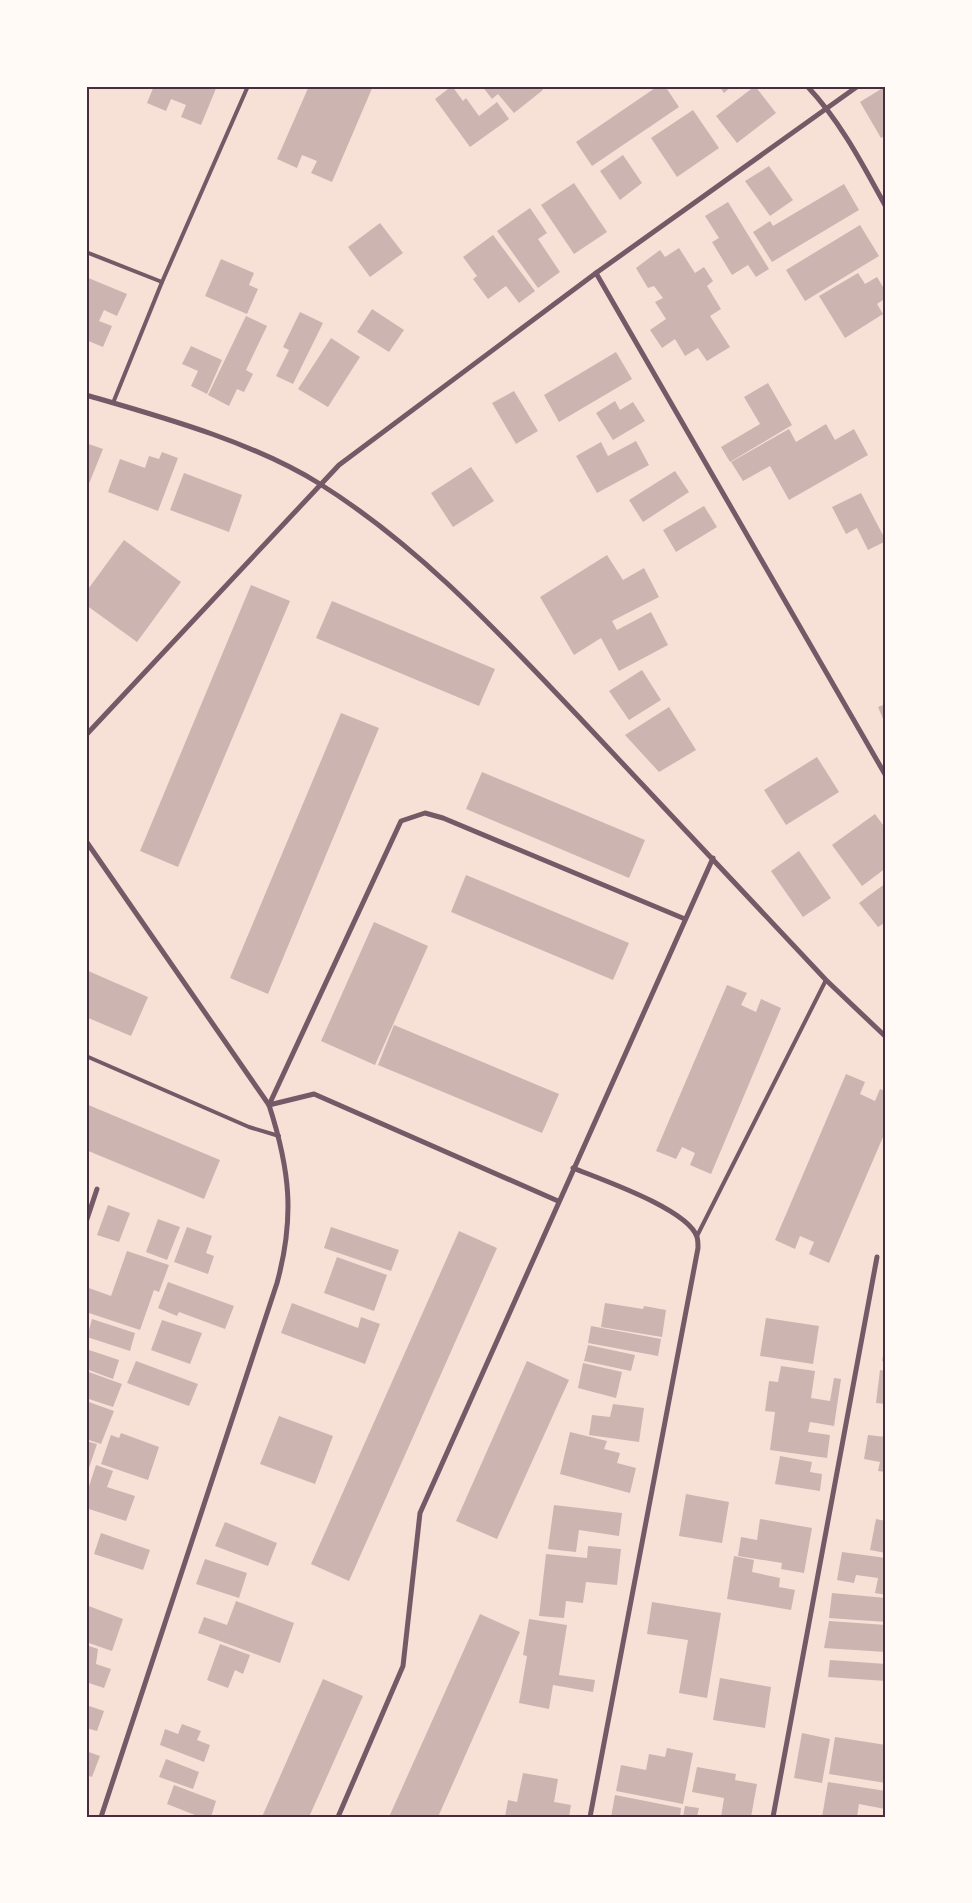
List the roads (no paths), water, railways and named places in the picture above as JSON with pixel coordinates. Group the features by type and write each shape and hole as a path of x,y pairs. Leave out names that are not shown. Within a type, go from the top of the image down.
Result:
{"street":[{"path":"807,86 826,108 850,143 886,207"},
{"path":"86,735 320,483 339,465 596,273 858,86"},
{"path":"596,273 886,776"},
{"path":"86,395 113,402 251,449 320,483 387,530 455,590 826,980 886,1037"},
{"path":"269,1105 401,821 425,814 443,818 685,919"},
{"path":"86,840 269,1105 279,1136 289,1211 289,1228 281,1268 101,1817"},
{"path":"338,1817 403,1666 420,1514 712,858"},
{"path":"269,1105 314,1094 558,1201"},
{"path":"573,1168 647,1198 681,1218 697,1236 697,1262 590,1817"},
{"path":"86,1222 97,1189"},
{"path":"773,1817 877,1257"}],"lane":[{"path":"113,402 162,282 248,86"},
{"path":"86,252 162,282"},
{"path":"697,1236 826,980"},
{"path":"86,1056 249,1127 279,1136"}]}
